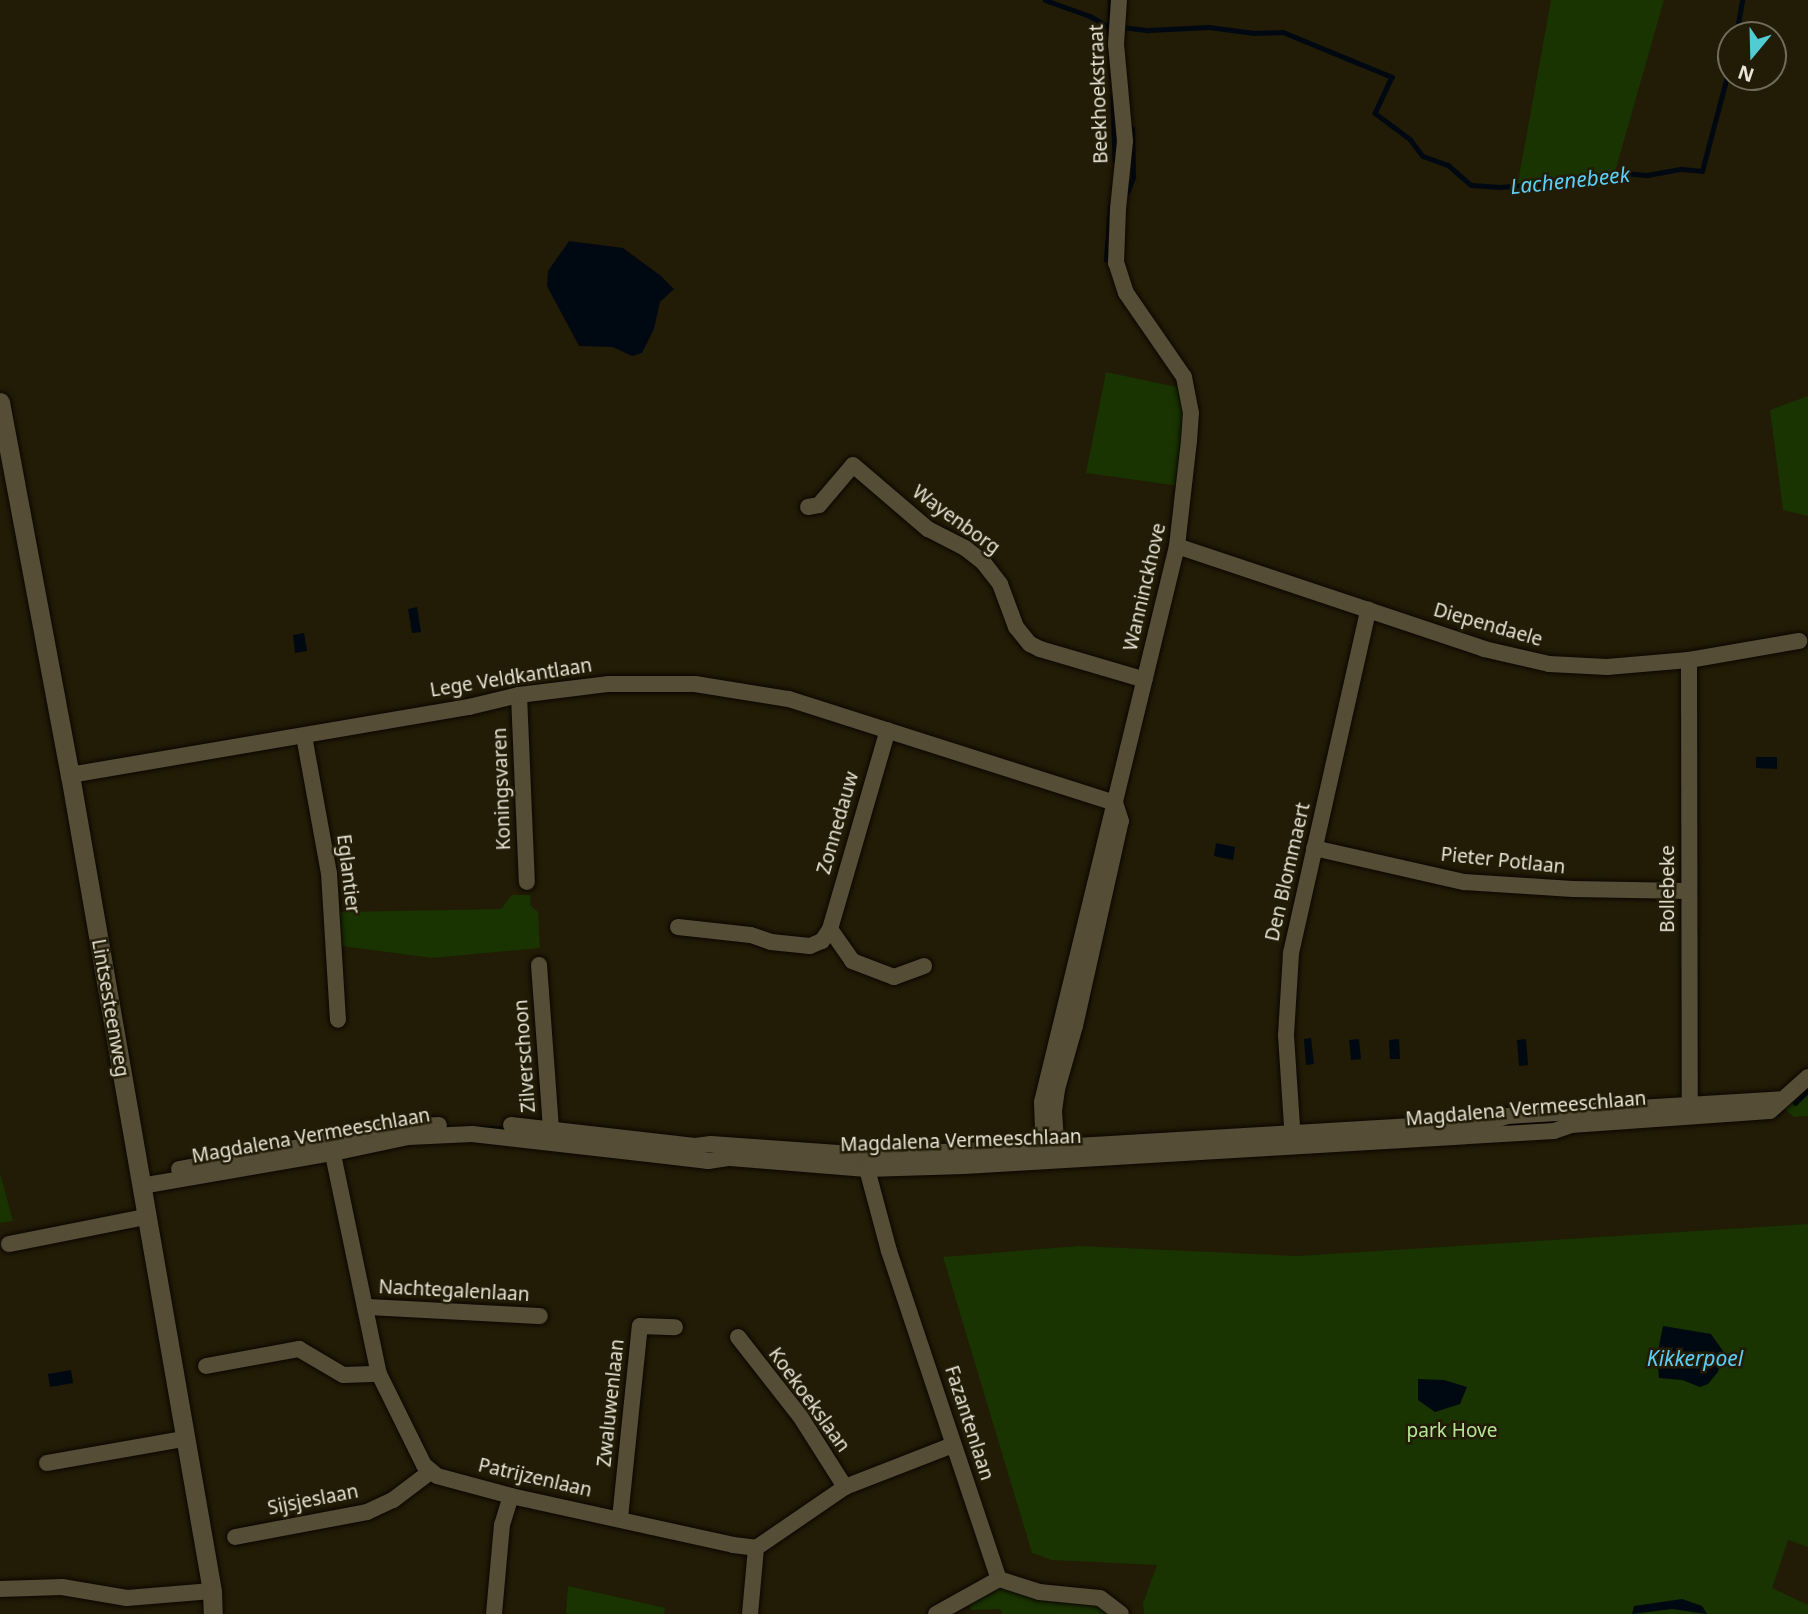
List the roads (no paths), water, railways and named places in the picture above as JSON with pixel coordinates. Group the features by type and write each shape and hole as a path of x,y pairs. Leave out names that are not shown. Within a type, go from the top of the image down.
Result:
{"street":[{"name":"Beekhoekstraat","path":"1119,0 1116,44 1125,141 1116,263 1126,293 1184,377"},
{"name":"Wanninckhove","path":"1050,1154 1042,1102 1183,514 1191,413 1184,377"},
{"name":"Lintsesteenweg","path":"0,402 70,775 183,1439 212,1591 213,1614"},
{"name":"Wayenborg","path":"808,507 819,505 853,465 928,529 965,548 991,571 1000,584 1016,628 1030,643 1040,649 1145,680"},
{"name":"Diependaele","path":"1177,546 1484,649 1549,664 1607,667 1689,660 1798,641"},
{"name":"Den Blommaert","path":"1293,1140 1286,1035 1287,984 1296,927 1367,610"},
{"name":"Bollebeke","path":"1689,660 1690,1110"},
{"name":"Lege Veldkantlaan","path":"70,775 304,736 519,695 609,684 695,684 789,699 1115,803"},
{"name":"Koningsvaren","path":"519,695 527,882"},
{"name":"Zonnedauw","path":"830,929 888,730"},
{"name":"Eglantier","path":"304,736 329,873 338,1020"},
{"name":"Pieter Potlaan","path":"1314,848 1464,882 1560,889 1689,891"},
{"path":"678,927 810,946 822,941 830,929 852,961 894,977 924,966"},
{"name":"Zilverschoon","path":"539,965 552,1137"},
{"name":"Magdalena Vermeeschlaan","path":"140,1181 331,1146 459,1134 552,1137 708,1161 730,1158 867,1161 1293,1140 1492,1121 1507,1116 1690,1110 1770,1111 1808,1077"},
{"path":"331,1146 379,1374 430,1472"},
{"name":"Fazantenlaan","path":"867,1161 889,1251 999,1579"},
{"path":"9,1244 145,1217"},
{"name":"Nachtegalenlaan","path":"367,1307 540,1316"},
{"name":"Zwaluwenlaan","path":"621,1518 640,1326 675,1327"},
{"name":"Koekoekslaan","path":"738,1337 800,1416 845,1487"},
{"path":"206,1366 299,1349 342,1375 379,1374"},
{"path":"47,1463 183,1439"},
{"path":"750,1614 756,1548 845,1487 953,1445"},
{"name":"Patrijzenlaan","path":"430,1472 511,1496 756,1548"},
{"name":"Sijsjeslaan","path":"235,1537 367,1512 393,1500 430,1472"},
{"path":"494,1614 502,1525 511,1496"},
{"path":"936,1614 999,1579 1039,1592 1100,1598 1121,1614"},
{"path":"0,1589 62,1587 127,1598 212,1591"}],"water":[{"path":"569,241 623,248 674,289 660,302 654,329 642,353 632,356 613,347 579,346 547,286 548,271"},
{"path":"417,607 421,632 412,633 408,609"},
{"path":"304,633 307,651 295,653 293,635"},
{"path":"1756,757 1777,757 1777,769 1756,768"},
{"path":"1216,843 1235,847 1233,860 1214,856"},
{"path":"1311,1038 1314,1064 1306,1065 1304,1039"},
{"path":"1359,1039 1361,1059 1351,1060 1349,1040"},
{"path":"1399,1039 1400,1059 1390,1059 1389,1040"},
{"path":"1526,1039 1528,1065 1519,1066 1517,1040"},
{"name":"Kikkerpoel","path":"1663,1326 1711,1334 1723,1351 1718,1372 1708,1384 1700,1387 1682,1380 1659,1378 1657,1356"},
{"path":"71,1370 73,1383 50,1387 48,1374"},
{"path":"1418,1379 1444,1380 1467,1387 1460,1404 1435,1412 1418,1400"},
{"path":"1682,1599 1702,1606 1707,1614 1672,1609 1632,1614 1634,1606"}],"waterway":[{"path":"1045,0 1090,16 1109,27"},
{"path":"1109,34 1110,0"},
{"name":"Lachenebeek","path":"1738,21 1742,0"},
{"name":"Lachenebeek","path":"1122,27 1148,30 1209,27 1254,33 1283,32 1392,77 1375,113 1410,139 1423,156 1448,165 1471,185 1500,187 1589,180 1617,172 1647,175 1681,169 1702,171 1723,91"},
{"path":"1113,95 1115,160"},
{"path":"1127,193 1133,177 1132,129"},
{"path":"1106,260 1110,207"},
{"path":"1795,1103 1808,1090"},
{"path":"483,1128 510,1129"}],"park label":[{"name":"park Hove","path":"1452,1431"}]}
